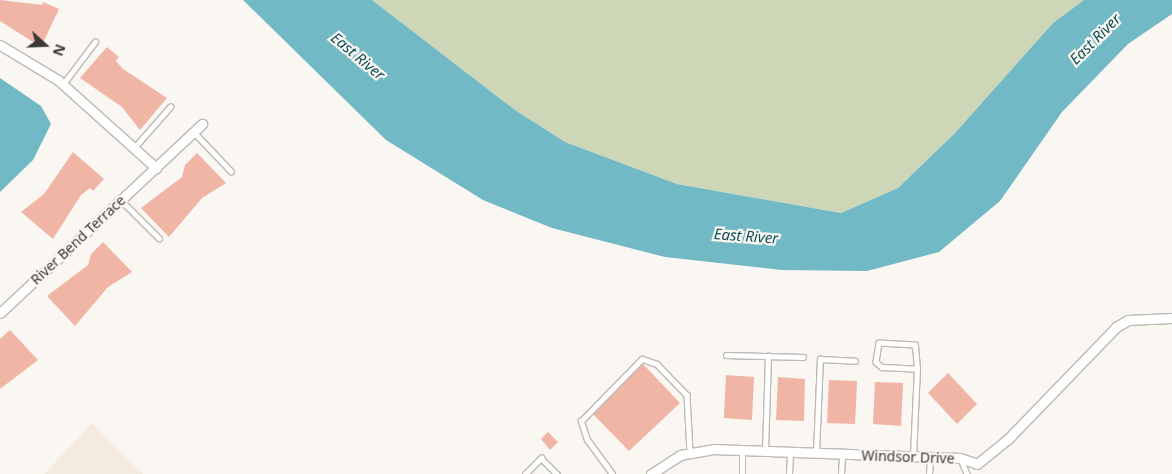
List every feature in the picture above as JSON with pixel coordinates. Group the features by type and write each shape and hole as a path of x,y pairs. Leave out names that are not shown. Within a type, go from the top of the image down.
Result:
{"street":[{"path":"0,45 63,84 156,168"},
{"name":"River Bend Terrace","path":"0,313 202,124"},
{"name":"Windsor Drive","path":"651,474 690,453 742,450 960,458 981,462 1008,440 1116,326 1128,320 1172,318"}],"lane":[{"path":"63,84 95,42"},
{"path":"134,148 170,107"},
{"path":"194,132 231,171"},
{"path":"121,200 159,238"},
{"path":"913,457 917,369 915,345 879,344 876,362 882,367 917,369"},
{"path":"726,356 803,357"},
{"path":"765,451 768,356"},
{"path":"612,474 587,440 581,421 642,359 657,364 687,395 690,453"},
{"path":"816,453 820,359 855,360"},
{"path":"742,450 742,474"},
{"path":"789,474 790,452"},
{"path":"841,474 842,454"},
{"path":"524,474 541,458 557,474"},
{"path":"929,474 930,458"},
{"path":"960,458 967,474"}],"shaded area":[{"path":"92,423 143,474 44,474"}],"green space":[{"path":"372,0 1084,0 1053,23 955,133 898,188 841,213 677,184 565,142 515,110"}],"water":[{"name":"East River","path":"243,0 372,0 515,110 565,142 677,184 841,213 898,188 955,133 1053,23 1084,0 1172,0 1172,14 1128,44 1062,112 1000,201 939,252 867,271 782,270 665,257 552,228 483,200 386,140"},
{"path":"0,78 41,106 51,124 33,160 0,192"}],"building":[{"path":"0,0 42,5 43,2 59,9 41,47 0,21"},
{"path":"107,47 119,57 116,61 123,69 167,98 140,130 122,107 80,78"},
{"path":"73,152 104,179 93,191 90,188 81,195 53,239 21,212 44,194"},
{"path":"197,153 226,183 202,198 169,237 141,208 182,177 185,165"},
{"path":"103,242 132,272 108,287 75,326 47,296 88,265 91,254"},
{"path":"10,330 38,360 0,389 0,339"},
{"path":"643,364 680,403 629,451 593,414"},
{"path":"948,373 977,404 957,424 928,393"},
{"path":"726,375 754,377 752,420 724,418"},
{"path":"778,377 805,379 804,421 776,420"},
{"path":"829,380 857,381 855,424 827,423"},
{"path":"875,382 903,383 901,426 873,424"},
{"path":"548,432 558,442 550,450 541,439"}]}
